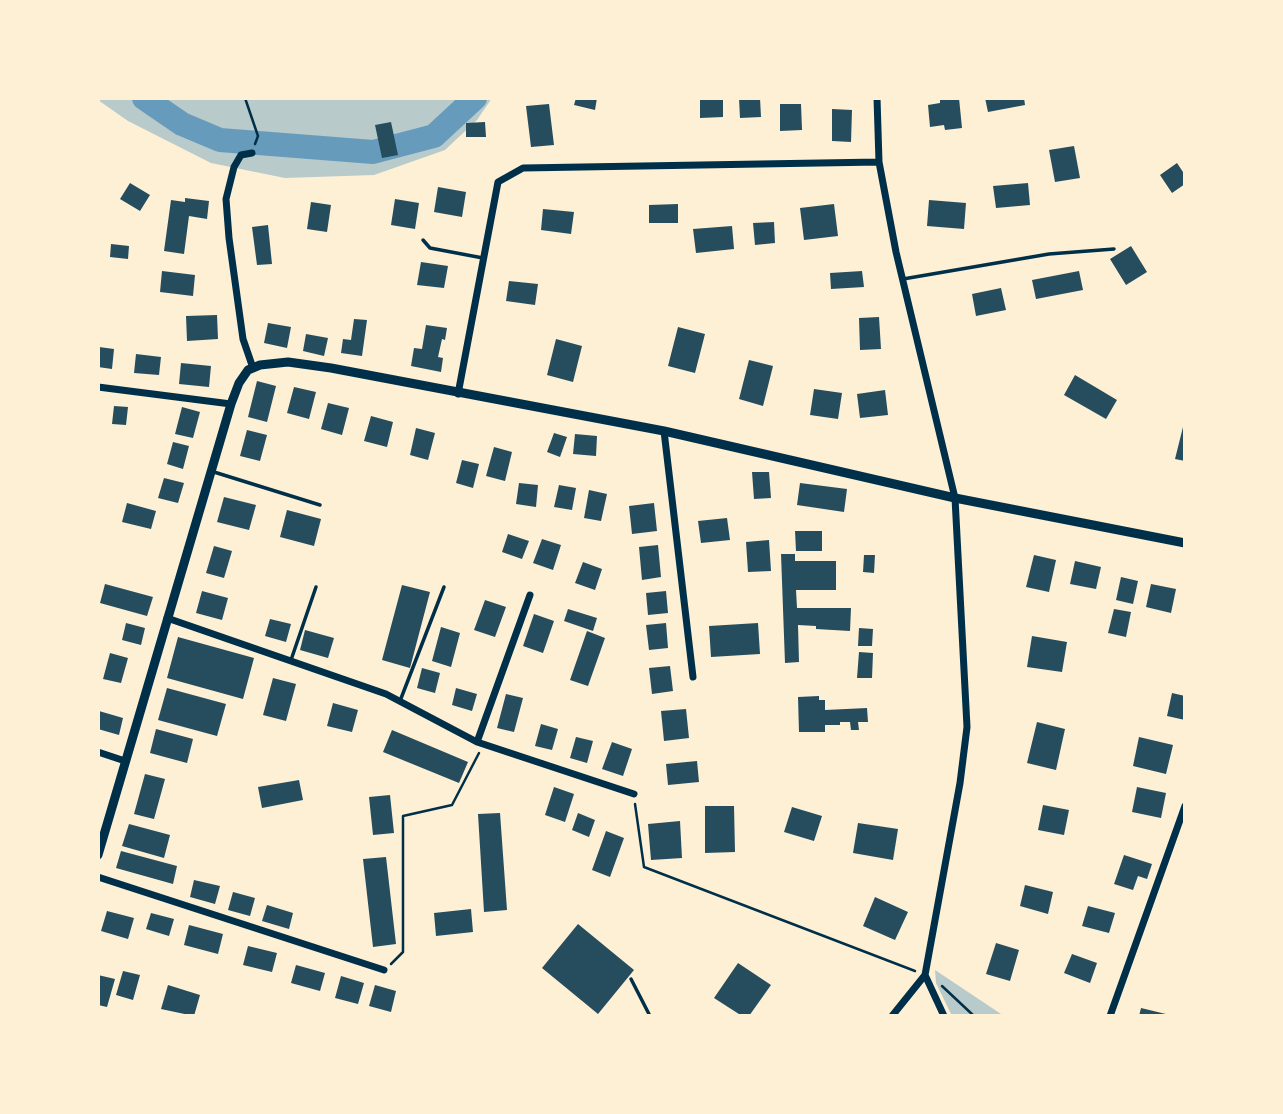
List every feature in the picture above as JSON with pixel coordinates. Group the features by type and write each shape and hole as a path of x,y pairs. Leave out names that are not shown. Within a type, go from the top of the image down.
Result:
{"street":[{"path":"877,98 879,162 903,279 955,498 967,727 960,783 925,975 892,1016"},
{"path":"252,153 241,155 234,167 226,199 243,339 253,368"},
{"path":"458,394 498,182 523,168 879,162"},
{"path":"98,855 231,404 239,383 248,370 253,368 274,362 288,362 331,368 664,431 955,498 1185,543"},
{"path":"98,387 231,404"},
{"path":"664,431 693,677"},
{"path":"481,743 530,596"},
{"path":"167,618 400,701 481,743 634,794"},
{"path":"98,752 125,761"},
{"path":"1110,1016 1185,806"},
{"path":"98,877 384,970"},
{"path":"925,975 944,1016"}],"lane":[{"path":"423,240 430,248 482,257"},
{"path":"903,279 1049,254 1114,249"},
{"path":"212,472 320,505"},
{"path":"290,660 316,587"},
{"path":"400,701 444,587"},
{"path":"631,979 650,1016"}],"path":[{"path":"245,98 258,136"},
{"path":"384,970 403,952 403,816 452,805 481,743"},
{"path":"634,794 644,867 925,975 948,990 974,1016"}],"shaded area":[{"path":"98,98 492,98 477,120 445,150 374,175 285,178 211,163 128,121"},
{"path":"935,970 1004,1016 952,1016 936,983"}],"building":[{"path":"576,98 597,98 595,110 574,105"},
{"path":"739,98 760,98 761,117 740,118"},
{"path":"940,98 959,98 962,128 945,130 944,125 930,127 928,105 940,103"},
{"path":"985,98 1024,98 1025,105 988,112"},
{"path":"700,100 723,100 723,117 700,118"},
{"path":"549,104 554,145 531,147 526,106"},
{"path":"780,104 801,104 802,130 780,131"},
{"path":"832,109 852,110 851,142 832,141"},
{"path":"391,122 398,155 382,158 375,125"},
{"path":"485,122 486,137 466,137 466,123"},
{"path":"1074,146 1080,178 1055,182 1049,150"},
{"path":"1177,163 1185,175 1185,184 1172,193 1160,175"},
{"path":"130,183 150,195 140,211 120,199"},
{"path":"1028,183 1030,205 996,208 993,186"},
{"path":"438,187 466,192 462,217 434,212"},
{"path":"185,198 209,201 207,219 189,216 184,254 164,251 171,200 185,202"},
{"path":"395,199 419,203 415,229 391,225"},
{"path":"929,200 966,203 964,229 927,226"},
{"path":"311,202 331,205 327,232 307,229"},
{"path":"678,204 678,223 649,223 649,205"},
{"path":"834,204 838,236 804,240 800,208"},
{"path":"543,209 574,212 571,234 541,230"},
{"path":"774,222 775,243 755,245 753,223"},
{"path":"268,225 272,264 257,265 252,227"},
{"path":"732,226 734,249 696,253 693,229"},
{"path":"111,244 129,246 128,259 110,257"},
{"path":"1131,246 1147,272 1126,285 1110,259"},
{"path":"421,262 448,266 444,288 417,285"},
{"path":"162,271 195,275 193,296 160,292"},
{"path":"862,271 864,287 831,289 830,273"},
{"path":"1079,271 1083,290 1036,299 1032,280"},
{"path":"509,281 538,284 535,305 506,301"},
{"path":"1001,288 1006,310 976,316 972,294"},
{"path":"217,315 218,339 187,341 186,316"},
{"path":"879,317 881,349 860,350 859,318"},
{"path":"354,319 367,320 362,356 341,353 343,339 351,340"},
{"path":"268,323 291,327 287,348 264,343"},
{"path":"426,325 447,328 438,357 443,358 441,372 411,366 414,348 422,349"},
{"path":"678,327 705,334 695,373 668,366"},
{"path":"306,334 328,338 324,356 303,351"},
{"path":"556,339 582,346 573,382 547,375"},
{"path":"99,347 114,349 112,369 98,367"},
{"path":"136,354 161,357 159,375 134,373"},
{"path":"749,360 773,366 763,406 739,399"},
{"path":"181,363 211,366 209,387 179,384"},
{"path":"1075,375 1117,400 1106,419 1064,395"},
{"path":"257,381 276,386 267,422 248,417"},
{"path":"294,387 316,392 309,419 287,413"},
{"path":"814,389 842,393 838,419 810,415"},
{"path":"885,390 888,415 860,418 857,394"},
{"path":"328,403 349,408 342,435 321,429"},
{"path":"114,406 128,407 126,425 112,424"},
{"path":"182,407 200,412 193,438 175,434"},
{"path":"371,416 393,422 387,447 364,441"},
{"path":"1185,423 1185,461 1175,459"},
{"path":"416,428 435,433 428,460 410,455"},
{"path":"247,430 267,435 260,461 240,456"},
{"path":"554,433 567,437 560,457 547,452"},
{"path":"575,434 597,436 596,456 573,454"},
{"path":"173,442 189,446 183,469 167,464"},
{"path":"494,447 512,452 505,481 486,476"},
{"path":"462,460 479,464 473,488 456,483"},
{"path":"752,472 769,472 771,498 754,499"},
{"path":"164,478 184,483 178,503 158,498"},
{"path":"519,483 538,485 536,507 516,504"},
{"path":"800,483 847,489 844,512 797,505"},
{"path":"559,485 576,488 572,510 554,507"},
{"path":"589,490 607,494 601,521 584,518"},
{"path":"224,497 256,505 249,530 217,522"},
{"path":"127,503 156,511 151,529 122,522"},
{"path":"654,503 657,531 632,534 629,506"},
{"path":"287,510 321,519 314,546 280,537"},
{"path":"727,518 730,540 701,543 698,521"},
{"path":"795,531 822,531 822,551 796,551"},
{"path":"508,534 529,541 522,559 502,552"},
{"path":"542,539 561,545 553,570 533,563"},
{"path":"769,540 771,571 748,572 746,542"},
{"path":"658,545 661,577 642,580 639,547"},
{"path":"214,546 232,551 224,578 206,573"},
{"path":"781,554 795,554 795,561 836,561 836,590 796,590 797,608 851,608 850,631 798,625 799,662 785,663"},
{"path":"864,555 875,555 874,573 863,572"},
{"path":"1034,555 1056,560 1049,592 1026,587"},
{"path":"1075,561 1101,567 1096,589 1070,584"},
{"path":"583,562 602,569 595,590 575,583"},
{"path":"1121,577 1138,581 1133,604 1116,600"},
{"path":"105,584 153,597 147,616 100,603"},
{"path":"1151,584 1176,589 1171,613 1146,607"},
{"path":"402,585 430,592 410,668 382,660"},
{"path":"202,591 228,598 222,620 196,613"},
{"path":"666,591 668,613 648,615 646,593"},
{"path":"485,600 506,607 495,637 474,630"},
{"path":"568,609 597,618 593,631 564,621"},
{"path":"1114,609 1131,612 1126,637 1108,633"},
{"path":"534,614 554,621 543,653 523,646"},
{"path":"270,619 291,624 286,642 265,636"},
{"path":"126,623 145,628 141,645 122,640"},
{"path":"666,623 668,648 649,650 646,625"},
{"path":"758,623 760,654 711,657 709,626"},
{"path":"441,627 460,633 451,667 432,661"},
{"path":"859,628 873,629 872,646 858,646"},
{"path":"305,630 334,638 328,658 300,650"},
{"path":"587,631 605,638 588,686 570,680"},
{"path":"1032,636 1067,642 1062,672 1027,667"},
{"path":"178,637 254,658 243,699 167,678"},
{"path":"859,652 873,653 872,678 857,678"},
{"path":"110,653 128,658 121,683 103,679"},
{"path":"670,666 673,691 652,694 649,668"},
{"path":"422,668 440,673 435,693 417,688"},
{"path":"273,678 296,684 286,721 263,715"},
{"path":"167,688 226,704 217,736 158,720"},
{"path":"456,688 477,694 472,711 452,705"},
{"path":"1172,693 1185,696 1185,720 1167,716"},
{"path":"506,694 523,698 514,732 497,728"},
{"path":"819,696 819,700 825,700 825,710 867,708 868,722 858,722 859,730 851,730 850,722 840,722 840,725 825,725 825,732 799,732 798,697"},
{"path":"333,703 358,710 352,732 327,726"},
{"path":"686,709 689,738 664,741 661,711"},
{"path":"99,711 123,718 119,735 98,729"},
{"path":"1037,722 1065,729 1056,770 1027,763"},
{"path":"541,724 558,729 552,750 535,746"},
{"path":"156,729 193,739 187,763 150,753"},
{"path":"392,730 468,762 459,783 383,752"},
{"path":"576,737 593,741 587,763 570,758"},
{"path":"1139,737 1173,745 1166,774 1133,766"},
{"path":"612,742 632,749 623,776 602,769"},
{"path":"697,761 699,782 668,785 666,764"},
{"path":"145,774 165,779 154,819 134,814"},
{"path":"299,780 303,800 262,808 258,787"},
{"path":"554,787 574,794 565,822 545,815"},
{"path":"1137,787 1166,793 1161,818 1132,812"},
{"path":"390,795 394,833 373,835 369,797"},
{"path":"1043,805 1069,810 1064,835 1038,830"},
{"path":"705,806 734,806 735,852 705,853"},
{"path":"792,807 822,816 814,841 784,832"},
{"path":"500,813 507,910 484,912 478,814"},
{"path":"578,813 595,820 589,837 572,830"},
{"path":"680,821 682,858 651,860 648,824"},
{"path":"858,823 898,829 893,860 853,853"},
{"path":"129,824 170,835 164,858 122,846"},
{"path":"606,831 624,838 610,877 592,870"},
{"path":"121,851 177,866 173,884 116,868"},
{"path":"1124,855 1152,864 1147,879 1138,876 1133,890 1114,884"},
{"path":"386,857 396,944 373,947 363,859"},
{"path":"194,880 220,886 215,904 190,897"},
{"path":"1025,885 1053,892 1048,914 1020,906"},
{"path":"233,892 255,898 250,916 228,910"},
{"path":"875,897 908,912 895,940 863,926"},
{"path":"267,905 293,913 289,929 262,921"},
{"path":"1088,906 1115,913 1109,933 1082,926"},
{"path":"471,909 473,932 436,936 434,913"},
{"path":"107,911 134,918 128,939 101,931"},
{"path":"151,913 174,919 169,936 146,929"},
{"path":"578,924 634,970 598,1014 542,968"},
{"path":"189,925 223,934 218,954 184,945"},
{"path":"996,943 1019,950 1010,981 986,974"},
{"path":"248,946 277,953 272,972 243,965"},
{"path":"1072,954 1097,963 1090,983 1064,973"},
{"path":"738,963 771,985 749,1016 742,1016 714,998"},
{"path":"296,965 325,973 320,991 291,983"},
{"path":"123,971 140,975 133,1000 116,995"},
{"path":"98,975 115,979 107,1007 98,1005"},
{"path":"341,976 364,983 358,1004 335,998"},
{"path":"168,985 200,995 194,1016 161,1009"},
{"path":"375,985 396,991 391,1012 369,1006"},
{"path":"1141,1008 1170,1015 1170,1016 1139,1016"}],"waterway":[{"path":"144,98 182,124 220,140 373,152 434,136 475,98"}]}
